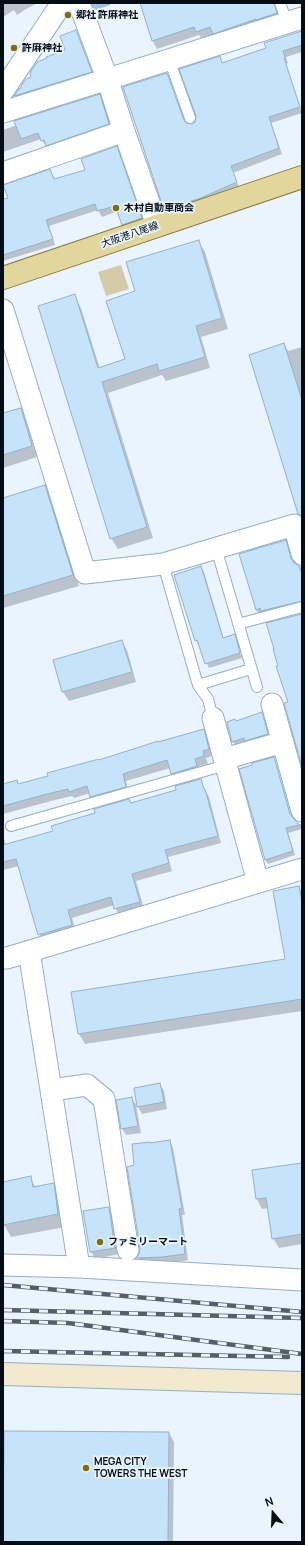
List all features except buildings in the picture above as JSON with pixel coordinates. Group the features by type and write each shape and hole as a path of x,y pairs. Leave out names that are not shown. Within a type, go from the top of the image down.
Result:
{"main road":[{"name":"大阪港八尾線","path":"3,278 302,177"}],"street":[{"path":"3,91 62,3"},
{"path":"79,3 107,78 154,217"},
{"path":"3,112 295,20"},
{"path":"3,173 124,131"},
{"path":"3,310 85,573 163,564 298,524 302,554"},
{"path":"272,704 302,811"},
{"path":"213,718 258,882"},
{"path":"225,762 283,742"},
{"path":"3,958 302,869"},
{"path":"29,951 78,1267"},
{"path":"51,1090 87,1085 104,1099 128,1250"},
{"path":"3,1265 78,1267 302,1280"},
{"path":"3,1374 302,1382"}],"lane":[{"path":"280,3 295,20"},
{"path":"169,59 190,118"},
{"path":"216,548 257,687"},
{"path":"163,564 198,685 208,699 213,718"},
{"path":"238,624 302,607"},
{"path":"198,685 251,669"},
{"path":"11,826 225,762"}],"shaded area":[{"path":"121,265 129,289 106,296 98,272"}],"waterway":[{"path":"92,3 93,8 108,3"}],"railway":[{"path":"3,1285 302,1312"},
{"path":"3,1310 302,1318"},
{"path":"3,1321 68,1323 302,1354"},
{"path":"3,1351 288,1357"}],"place":[{"name":"郷社 許麻神社","path":"68,15"},
{"name":"許麻神社","path":"14,48"},
{"name":"木村自動車商会","path":"116,208"},
{"name":"ファミリーマート","path":"100,1242"},
{"name":"MEGA CITY TOWERS THE WEST","path":"86,1468"}]}
